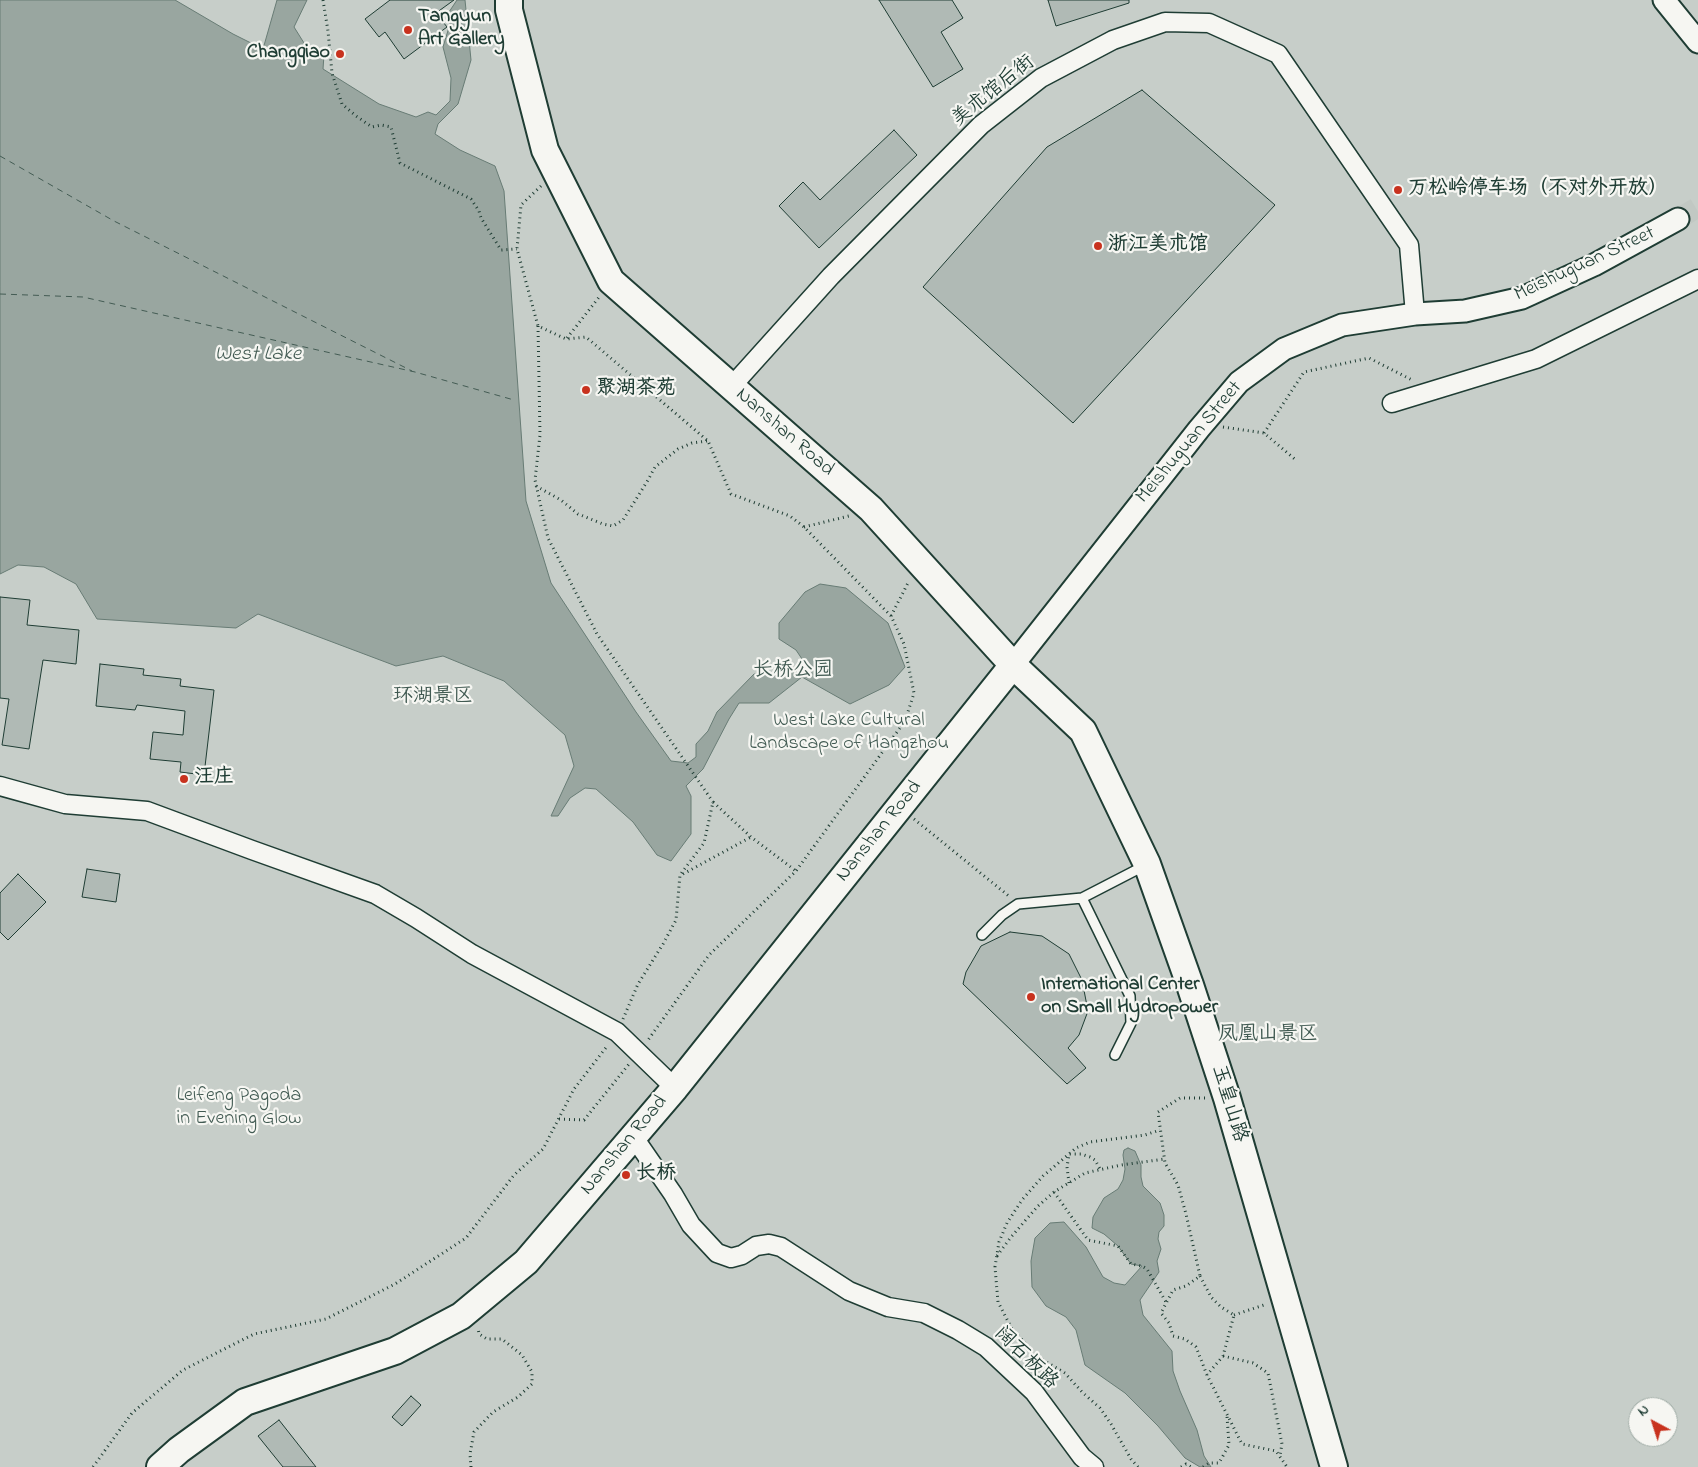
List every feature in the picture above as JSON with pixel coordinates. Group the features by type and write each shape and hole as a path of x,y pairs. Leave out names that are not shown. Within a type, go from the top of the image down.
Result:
{"main road":[{"name":"Nanshan Road","path":"160,1467 179,1450 245,1402 394,1350 462,1316 526,1262 675,1088 1013,665 872,509 611,281 545,150 511,3"},
{"name":"玉皇山路","path":"1013,665 1083,731 1147,864 1190,985 1227,1098 1286,1296 1334,1467"}],"street":[{"path":"1664,0 1698,42"},
{"name":"美术馆后街","path":"731,386 831,276 981,125 1040,78 1113,40 1166,22 1209,23 1278,54 1409,245 1415,314"},
{"name":"Meishuguan Street","path":"1013,665 1202,425 1239,382 1284,349 1342,325 1415,314 1465,311 1522,298 1594,265 1678,219"},
{"path":"1392,403 1536,359 1698,280"},
{"path":"0,786 65,804 147,811 375,894 472,954 617,1032 675,1088"},
{"name":"阔石板路","path":"633,1136 673,1194 691,1225 717,1253 732,1258 742,1255 756,1246 769,1244 781,1247 849,1291 888,1307 924,1313 958,1330 986,1347 1034,1392 1082,1457 1094,1467"}],"lane":[{"path":"982,935 1002,915 1018,904 1082,898 1147,864"},
{"path":"1082,898 1130,996 1131,1024 1115,1055"}],"path":[{"path":"322,0 328,31 332,73 342,104 372,127 381,125 391,127 400,163 471,199 501,250 517,249"},
{"path":"556,172 520,205 517,249 538,326 540,435 535,480 548,538 597,634 713,802 751,836 796,871"},
{"path":"566,338 611,281"},
{"path":"538,326 566,338 586,338 708,441 730,494 790,516 804,527 891,616 904,644 914,693 905,721 796,871 709,955 655,1031 584,1120 559,1119"},
{"path":"1264,433 1304,372 1369,358 1433,390"},
{"path":"1202,425 1264,433 1297,461"},
{"path":"536,486 561,500 578,514 613,526 623,520 655,467 678,448 692,443 708,441"},
{"path":"804,527 872,509"},
{"path":"891,616 919,561"},
{"path":"93,1467 132,1413 183,1370 254,1334 326,1319 395,1284 466,1238 514,1174 543,1149 574,1089 617,1032 638,984 676,920 680,875 704,843 713,802"},
{"path":"900,806 1018,904"},
{"path":"680,875 751,836"},
{"path":"1227,1098 1180,1098 1158,1112 1165,1159 1178,1185 1200,1276 1211,1297 1221,1307 1234,1315"},
{"path":"1138,1467 1131,1459 1100,1408 1065,1373 1038,1357 1012,1329 998,1302 995,1267 999,1242 1007,1222 1022,1200 1043,1176 1076,1148 1090,1142 1144,1135 1160,1130"},
{"path":"1069,1154 1081,1154 1090,1157 1095,1160 1100,1169"},
{"path":"1069,1154 1067,1167 1069,1182"},
{"path":"997,1256 1038,1206 1054,1192 1084,1173 1121,1165 1165,1159"},
{"path":"1054,1192 1088,1240 1118,1246 1131,1264 1147,1269 1166,1302"},
{"path":"1200,1276 1186,1286 1174,1290 1166,1302 1162,1313 1169,1323 1173,1336 1185,1339 1196,1347 1207,1375 1242,1444 1276,1452 1287,1467"},
{"path":"1234,1315 1286,1296"},
{"path":"471,1467 470,1454 474,1432 493,1412 518,1398 532,1384 532,1372 522,1354 502,1338 487,1339 479,1334 478,1303"},
{"path":"1207,1375 1223,1356 1234,1315"},
{"path":"1223,1356 1253,1363 1268,1373 1282,1444 1280,1456"},
{"path":"1202,1467 1209,1463 1219,1463 1229,1445 1227,1415"},
{"path":"1181,1467 1186,1464 1191,1467"}],"green space":[{"name":"West Lake Cultural Landscape of Hangzhou","path":"0,0 1698,0 1698,1467 0,1467"}],"water":[{"name":"West Lake","path":"0,0 175,0 263,49 277,0 307,0 294,27 304,43 324,55 323,69 379,104 416,117 428,112 436,115 450,101 451,78 443,47 450,24 449,12 457,0 465,0 471,60 458,104 438,124 435,134 460,150 495,166 504,191 526,501 551,583 636,712 671,761 688,763 696,757 696,744 708,731 717,712 754,674 788,671 804,662 796,650 779,639 779,623 805,592 820,584 846,588 888,623 905,667 889,685 850,704 802,677 769,703 739,703 703,769 686,786 691,796 691,834 671,861 657,855 633,822 596,789 585,788 570,798 558,816 551,816 574,766 565,735 504,681 443,656 396,666 258,614 236,628 97,619 76,584 44,567 18,565 0,574"},
{"path":"1128,1148 1135,1151 1141,1165 1143,1186 1160,1203 1164,1215 1164,1226 1159,1232 1158,1239 1161,1249 1157,1261 1159,1272 1140,1300 1143,1315 1172,1351 1173,1371 1197,1430 1204,1456 1211,1467 1200,1467 1185,1458 1158,1426 1125,1393 1085,1365 1076,1330 1066,1317 1046,1306 1032,1287 1031,1261 1035,1238 1050,1223 1064,1222 1086,1247 1103,1277 1114,1283 1125,1285 1142,1266 1131,1264 1118,1246 1104,1234 1092,1228 1093,1217 1104,1198 1118,1189 1123,1180 1125,1169 1123,1155 1124,1150"}],"building":[{"name":"Tangyun Art Gallery","path":"390,0 454,0 436,13 447,27 404,59 385,32 379,37 365,19"},
{"path":"879,0 952,0 963,18 941,32 963,69 933,87"},
{"path":"1048,0 1129,0 1129,3 1056,26"},
{"name":"浙江美术馆","path":"1142,90 1275,205 1073,423 923,287 1047,147"},
{"path":"894,130 917,155 819,248 779,206 803,182 820,200"},
{"path":"0,597 30,600 27,625 79,630 76,664 43,660 29,749 2,745 9,699 0,698"},
{"path":"100,664 144,669 143,675 181,679 180,686 214,690 204,775 180,772 181,762 150,759 153,732 183,735 185,711 137,705 135,710 96,706"},
{"path":"87,869 120,874 116,902 82,897"},
{"path":"18,874 46,902 8,940 0,932 0,893"},
{"name":"International Center on Small Hydropower","path":"1010,932 1042,936 1069,954 1082,980 1088,1011 1079,1035 1068,1048 1086,1068 1067,1084 963,984 966,972 981,946"},
{"path":"411,1396 421,1405 402,1426 392,1417"},
{"path":"279,1420 316,1467 283,1467 258,1436"}],"ferry route":[{"path":"0,156 114,221 412,371"},
{"path":"0,294 83,297 415,372 514,400"}],"tunnel":[{"path":"1678,219 1698,207"}],"place":[{"name":"Tangyun Art Gallery","path":"408,30"},
{"name":"Changqiao","path":"340,54"},
{"name":"万松岭停车场（不对外开放）","path":"1398,190"},
{"name":"浙江美术馆","path":"1098,246"},
{"name":"聚湖茶苑","path":"586,390"},
{"name":"汪庄","path":"184,779"},
{"name":"International Center on Small Hydropower","path":"1031,997"},
{"name":"长桥","path":"626,1175"}],"park label":[{"name":"长桥公园","path":"793,672"},
{"name":"环湖景区","path":"433,698"},
{"name":"凤凰山景区","path":"1268,1036"},
{"name":"Leifeng Pagoda in Evening Glow","path":"239,1108"}]}
